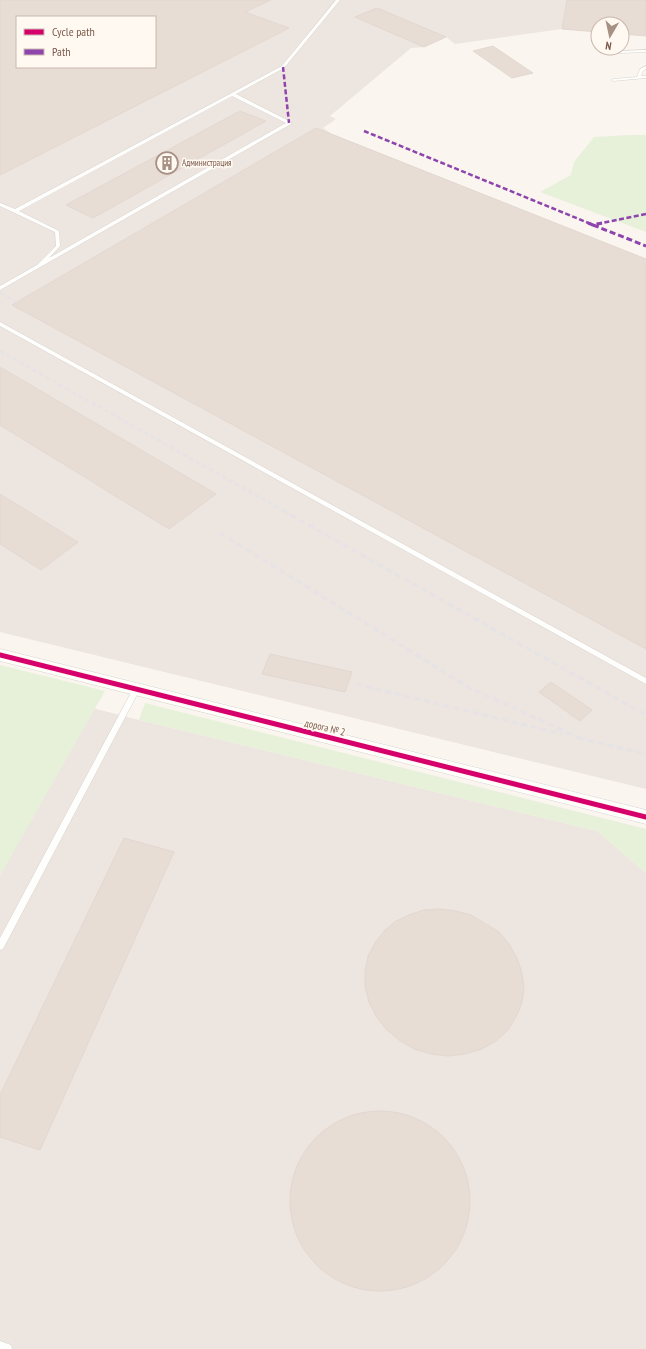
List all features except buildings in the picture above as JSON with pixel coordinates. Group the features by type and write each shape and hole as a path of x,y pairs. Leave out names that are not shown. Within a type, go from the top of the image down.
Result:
{"street":[{"name":"дорога № 2","path":"0,655 646,818"}],"lane":[{"path":"15,211 283,67 338,0"},
{"path":"630,52 646,51"},
{"path":"639,77 642,70 646,67"},
{"path":"613,80 646,77"},
{"path":"0,288 289,123 232,94"},
{"path":"0,204 57,231 58,246 39,266"},
{"path":"0,324 646,680"},
{"path":"0,946 136,689"},
{"path":"0,1346 7,1349"}],"shaded area":[{"path":"0,0 646,0 630,16 590,16 590,31 562,29 455,44 446,37 424,47 411,48 330,116 336,119 323,128 332,134 646,259 646,789 0,632"},
{"path":"0,684 139,720 597,831 646,873 646,1349 0,1349"}],"green space":[{"path":"646,135 646,232 540,192 571,175 574,162 594,137"},
{"path":"0,665 105,691 0,876"},
{"path":"145,703 646,829 646,873 597,831 139,720"}],"railway":[{"path":"0,293 17,302"},
{"path":"0,351 284,511"},
{"path":"282,510 646,715"},
{"path":"220,533 470,688 582,739"},
{"path":"356,684 562,734"},
{"path":"582,739 646,754"}],"marked path":[{"path":"283,67 289,123"},
{"path":"364,131 593,225 646,214"},
{"path":"593,225 646,246"}],"cycle path":[{"path":"0,655 646,817"}],"place":[{"name":"Администрация","path":"167,163"}]}
